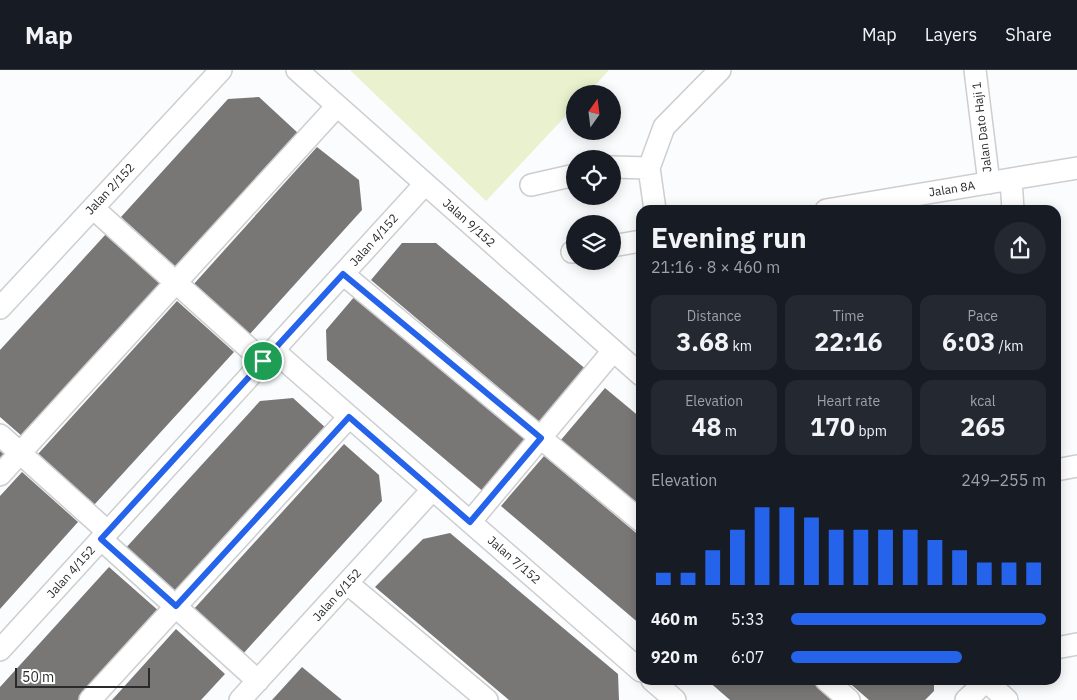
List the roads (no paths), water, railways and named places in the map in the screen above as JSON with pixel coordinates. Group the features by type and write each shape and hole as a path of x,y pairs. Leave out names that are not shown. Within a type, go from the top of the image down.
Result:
{"street":[{"name":"Jalan 2/152","path":"0,308 221,70"},
{"name":"Jalan 9/152","path":"297,70 636,371"},
{"path":"654,205 649,168 664,127 720,70"},
{"name":"Jalan Dato Haji 1","path":"975,70 988,183"},
{"path":"0,475 337,106"},
{"path":"621,167 649,168"},
{"name":"Jalan 8A","path":"868,205 1077,168"},
{"path":"531,185 566,177"},
{"path":"1011,179 1013,205"},
{"name":"Jalan 4/152","path":"0,650 425,184"},
{"name":"Jalan 7/152","path":"93,208 176,282 268,356 349,417 636,666"},
{"path":"621,244 636,242"},
{"path":"343,274 636,517"},
{"path":"470,522 613,350"},
{"path":"90,700 349,417"},
{"path":"0,435 176,606 258,681"},
{"path":"1061,469 1077,466"},
{"name":"Jalan 6/152","path":"240,700 433,489"},
{"path":"347,583 487,700"},
{"path":"1061,647 1077,644"},
{"path":"832,685 849,700"},
{"path":"966,700 981,685"},
{"path":"990,685 1007,700"}]}
